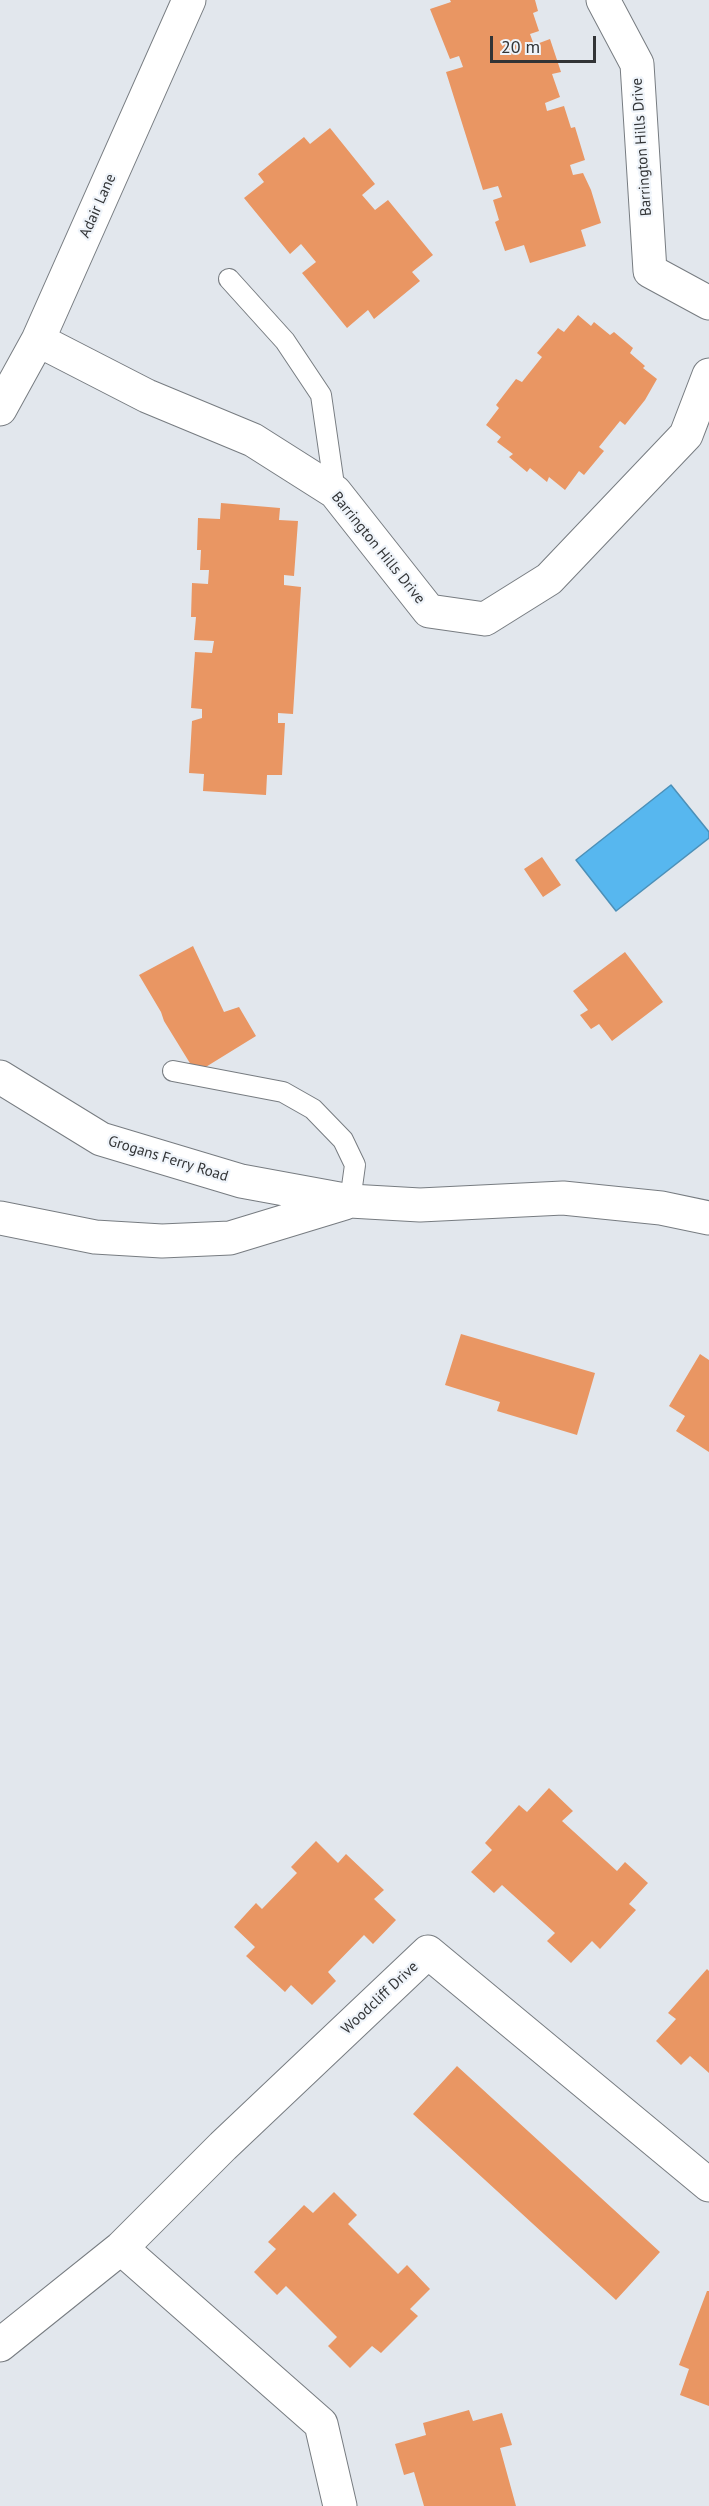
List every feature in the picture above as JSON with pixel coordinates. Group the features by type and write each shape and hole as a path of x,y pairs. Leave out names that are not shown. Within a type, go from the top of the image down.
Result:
{"street":[{"name":"Adair Lane","path":"0,409 38,340 189,0"},
{"name":"Barrington Hills Drive","path":"603,0 637,64 650,271 709,303"},
{"name":"Barrington Hills Drive","path":"38,340 147,396 253,440 335,492 429,611 485,619 549,579 686,435 709,375"},
{"name":"Grogans Ferry Road","path":"0,1077 101,1139 241,1181 350,1201 420,1205 563,1198 661,1208 709,1218"},
{"name":"Grogans Ferry Road","path":"0,1218 95,1237 162,1241 218,1239 230,1238 350,1201"},
{"name":"Woodcliff Drive","path":"0,2345 122,2248 223,2146 428,1952 709,2185"},
{"path":"122,2248 321,2424 340,2506"}],"lane":[{"path":"229,279 285,341 321,395 335,492"},
{"path":"173,1071 283,1092 313,1109 343,1140 355,1165 350,1201"}],"water":[{"path":"671,785 709,832 709,838 616,911 576,860"}],"building":[{"path":"450,0 535,0 538,11 533,13 539,31 530,34 534,45 550,39 561,72 552,74 560,97 545,103 547,111 564,106 571,128 575,127 585,160 570,165 573,175 583,173 601,223 581,230 586,246 530,263 524,245 505,251 495,222 499,220 493,200 502,197 498,186 483,190 446,72 463,67 459,56 450,59 430,9 451,2"},
{"path":"330,128 375,184 362,195 375,210 388,200 433,255 412,272 420,281 374,319 368,310 347,328 302,273 316,262 301,244 290,254 244,198 264,182 258,174 304,137 310,144"},
{"path":"578,315 591,326 594,322 610,335 614,332 633,348 630,353 657,379 645,400 625,425 620,421 599,447 604,451 584,475 579,471 565,490 549,477 547,482 530,468 527,472 509,457 513,454 497,442 501,437 486,425 499,408 496,405 516,379 522,382 542,357 537,353 558,328 564,332"},
{"path":"221,503 280,508 279,520 298,521 294,576 284,575 284,585 301,587 293,714 278,713 278,723 285,723 282,775 267,775 266,795 203,791 204,774 189,773 192,721 202,718 202,709 191,708 195,652 212,653 214,641 194,640 196,617 191,617 192,583 208,584 209,570 200,570 201,550 197,550 198,518 220,519"},
{"path":"542,857 561,885 543,897 524,869"},
{"path":"193,946 224,1012 239,1007 256,1036 196,1073 139,975"},
{"path":"625,952 663,1002 612,1041 599,1024 591,1029 580,1015 588,1010 573,991"},
{"path":"461,1334 595,1373 577,1435 497,1411 500,1402 445,1385"},
{"path":"700,1354 709,1360 709,1452 676,1431 685,1416 669,1406"},
{"path":"549,1788 573,1811 562,1821 617,1871 625,1862 648,1883 629,1904 636,1910 600,1949 592,1941 571,1963 547,1941 555,1933 502,1885 494,1893 471,1872 492,1850 485,1843 519,1805 527,1812"},
{"path":"316,1841 338,1863 346,1854 384,1890 374,1899 396,1920 373,1944 364,1935 328,1972 336,1981 312,2005 291,1985 285,1992 246,1956 255,1947 234,1927 256,1903 262,1909 297,1873 291,1867"},
{"path":"707,1969 709,1971 709,2073 690,2056 681,2065 656,2041 676,2019 668,2013"},
{"path":"457,2066 660,2252 616,2300 413,2114"},
{"path":"334,2192 357,2215 348,2224 398,2274 407,2265 430,2289 410,2309 418,2316 381,2353 372,2346 350,2368 328,2346 337,2337 286,2286 277,2295 254,2272 276,2249 268,2242 304,2205 313,2213"},
{"path":"707,2291 709,2291 709,2406 680,2395 689,2369 679,2365"},
{"path":"469,2410 473,2421 502,2413 512,2445 500,2448 516,2506 424,2506 414,2472 404,2475 395,2444 426,2435 423,2423"}]}
